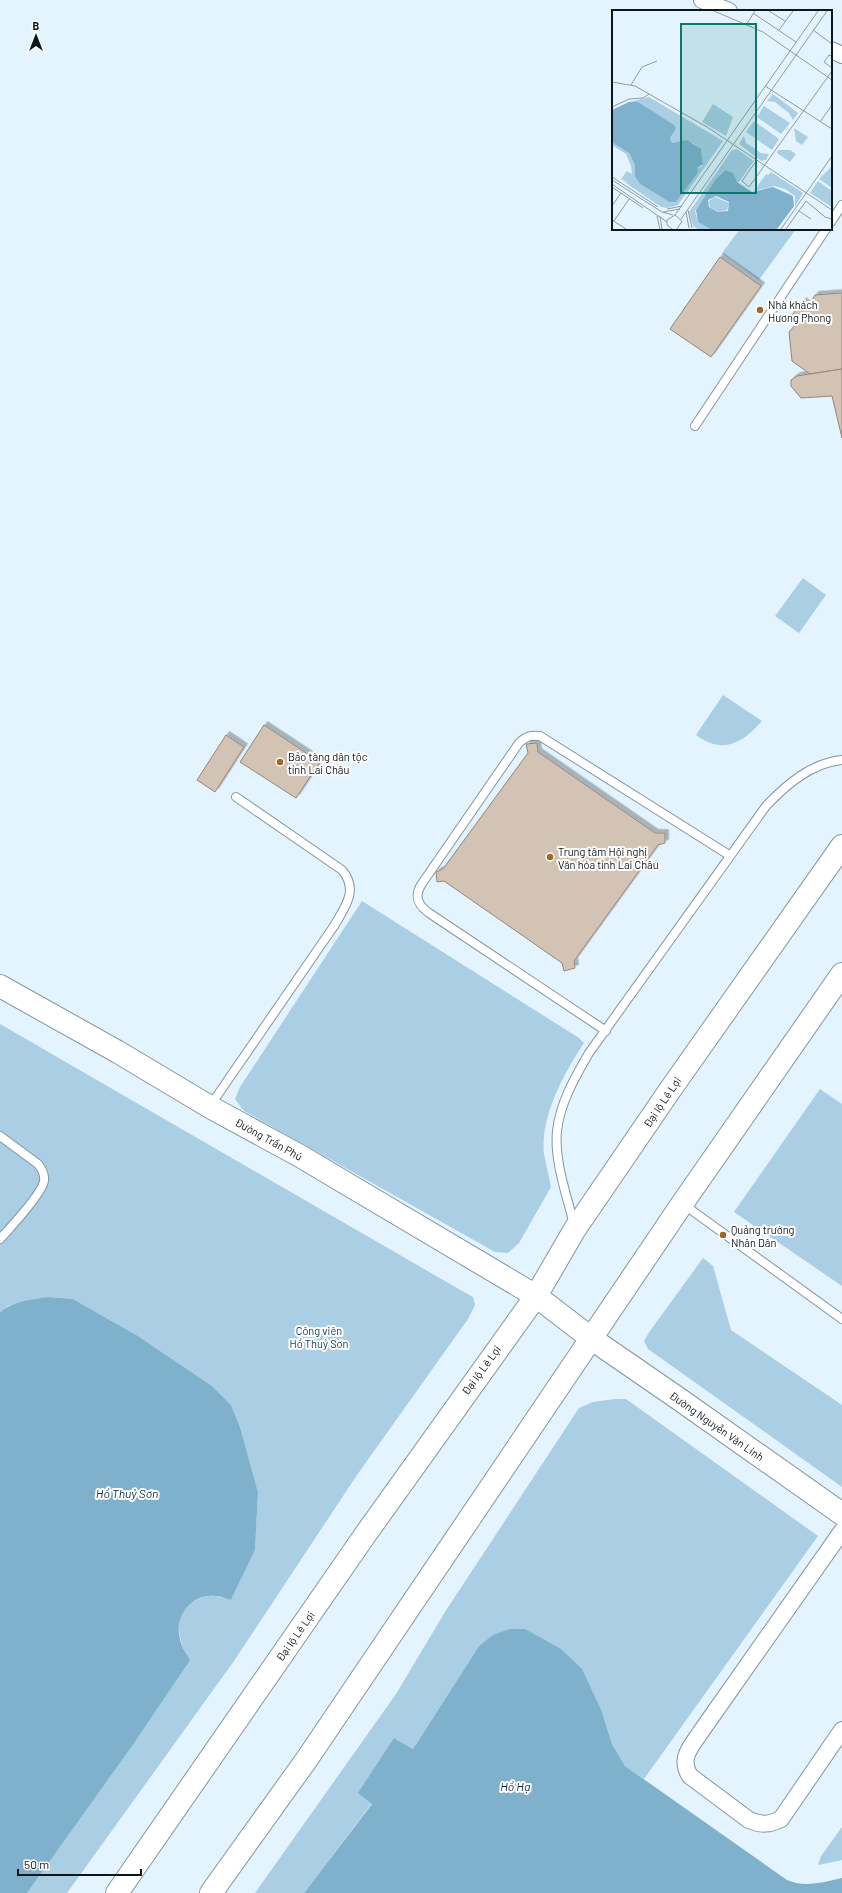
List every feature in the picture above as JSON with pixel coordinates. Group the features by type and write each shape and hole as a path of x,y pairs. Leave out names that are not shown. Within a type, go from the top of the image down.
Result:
{"main road":[{"name":"Đại lộ Lê Lợi","path":"117,1893 378,1516 536,1296 575,1229 670,1090 842,846"},
{"path":"211,1893 307,1758 682,1204 842,974"},
{"name":"Đường Trần Phú","path":"0,986 118,1052 210,1107 312,1163 536,1296 592,1339"},
{"name":"Đường Nguyễn Văn Linh","path":"592,1339 842,1514"}],"street":[{"path":"702,0 727,10"},
{"path":"731,10 737,0"},
{"path":"832,50 842,55"},
{"path":"842,1531 688,1751 685,1760 685,1769 690,1776 732,1809 749,1820 760,1824 770,1824 781,1819 842,1730"}],"lane":[{"path":"832,220 842,205"},
{"path":"695,426 825,230"},
{"path":"606,1031 423,909 417,898 417,892 421,884 514,750 524,738 531,735 540,736 729,855"},
{"path":"575,1229 560,1164 557,1132 566,1095 590,1053 729,855 766,806 778,793 815,768 842,760"},
{"path":"210,1107 334,926 345,908 350,896 351,886 348,877 342,870 236,797"},
{"path":"0,1136 38,1164 44,1177 41,1189 0,1239"},
{"path":"682,1204 842,1319"}],"green space":[{"path":"739,230 795,230 759,280 722,253"},
{"path":"803,578 826,595 799,633 775,616"},
{"path":"723,695 762,721 755,729 740,740 732,744 723,745 706,741 696,735"},
{"path":"362,901 579,1038 584,1043 555,1096 546,1125 544,1154 551,1187 519,1243 508,1253 495,1252 244,1111 235,1099 240,1087"},
{"name":"Công viên Hồ Thuỷ Sơn","path":"0,1024 473,1297 475,1305 468,1319 357,1475 234,1661 67,1893 27,1893 128,1751 189,1660 182,1645 179,1630 179,1622 186,1608 193,1602 207,1596 216,1596 231,1600 255,1550 258,1492 240,1427 231,1405 212,1386 138,1336 73,1299 49,1297 29,1300 8,1306 0,1312"},
{"path":"820,1089 842,1104 842,1286 734,1212"},
{"path":"703,1258 713,1266 731,1330 842,1405 842,1487 648,1349 644,1341 650,1331"},
{"path":"626,1399 818,1536 644,1779 625,1766 612,1744 602,1712 479,1646 413,1749 394,1738 372,1803 304,1893 255,1893 396,1694 445,1612 579,1408 593,1402"},
{"path":"842,1827 842,1860 818,1865 821,1856"}],"water":[{"name":"Hồ Thuỷ Sơn","path":"49,1297 73,1299 138,1336 212,1386 231,1405 240,1427 258,1492 255,1550 231,1600 218,1596 208,1596 194,1601 184,1612 180,1619 179,1634 182,1645 190,1660 132,1746 27,1893 0,1893 0,1312 17,1303"},
{"name":"Hồ Hạ","path":"510,1629 525,1629 561,1649 582,1669 602,1712 612,1744 625,1766 787,1880 801,1884 808,1884 842,1878 842,1893 304,1893 372,1804 358,1793 394,1738 413,1749 479,1646 493,1635"}],"building":[{"path":"720,257 761,286 711,357 670,329"},
{"path":"842,293 842,369 810,374 792,361 789,332 795,325 789,319 803,301 808,306 815,295"},
{"path":"842,369 842,438 832,396 801,398 791,386 791,380 797,376"},
{"name":"Bảo tàng dân tộc tỉnh Lai Châu","path":"264,725 320,762 296,798 240,762"},
{"path":"226,735 244,747 215,792 197,780"},
{"name":"Trung tâm Hội nghị Văn hóa tỉnh Lai Châu","path":"537,743 538,752 655,833 665,833 665,843 658,845 574,961 575,968 564,971 562,963 444,881 437,882 436,872 443,869 528,753 526,744"}],"place":[{"name":"Nhà khách Hương Phong","path":"760,310"},
{"name":"Bảo tàng dân tộc tỉnh Lai Châu","path":"280,762"},
{"name":"Trung tâm Hội nghị Văn hóa tỉnh Lai Châu","path":"550,857"},
{"name":"Quảng trường Nhân Dân","path":"723,1235"}]}
